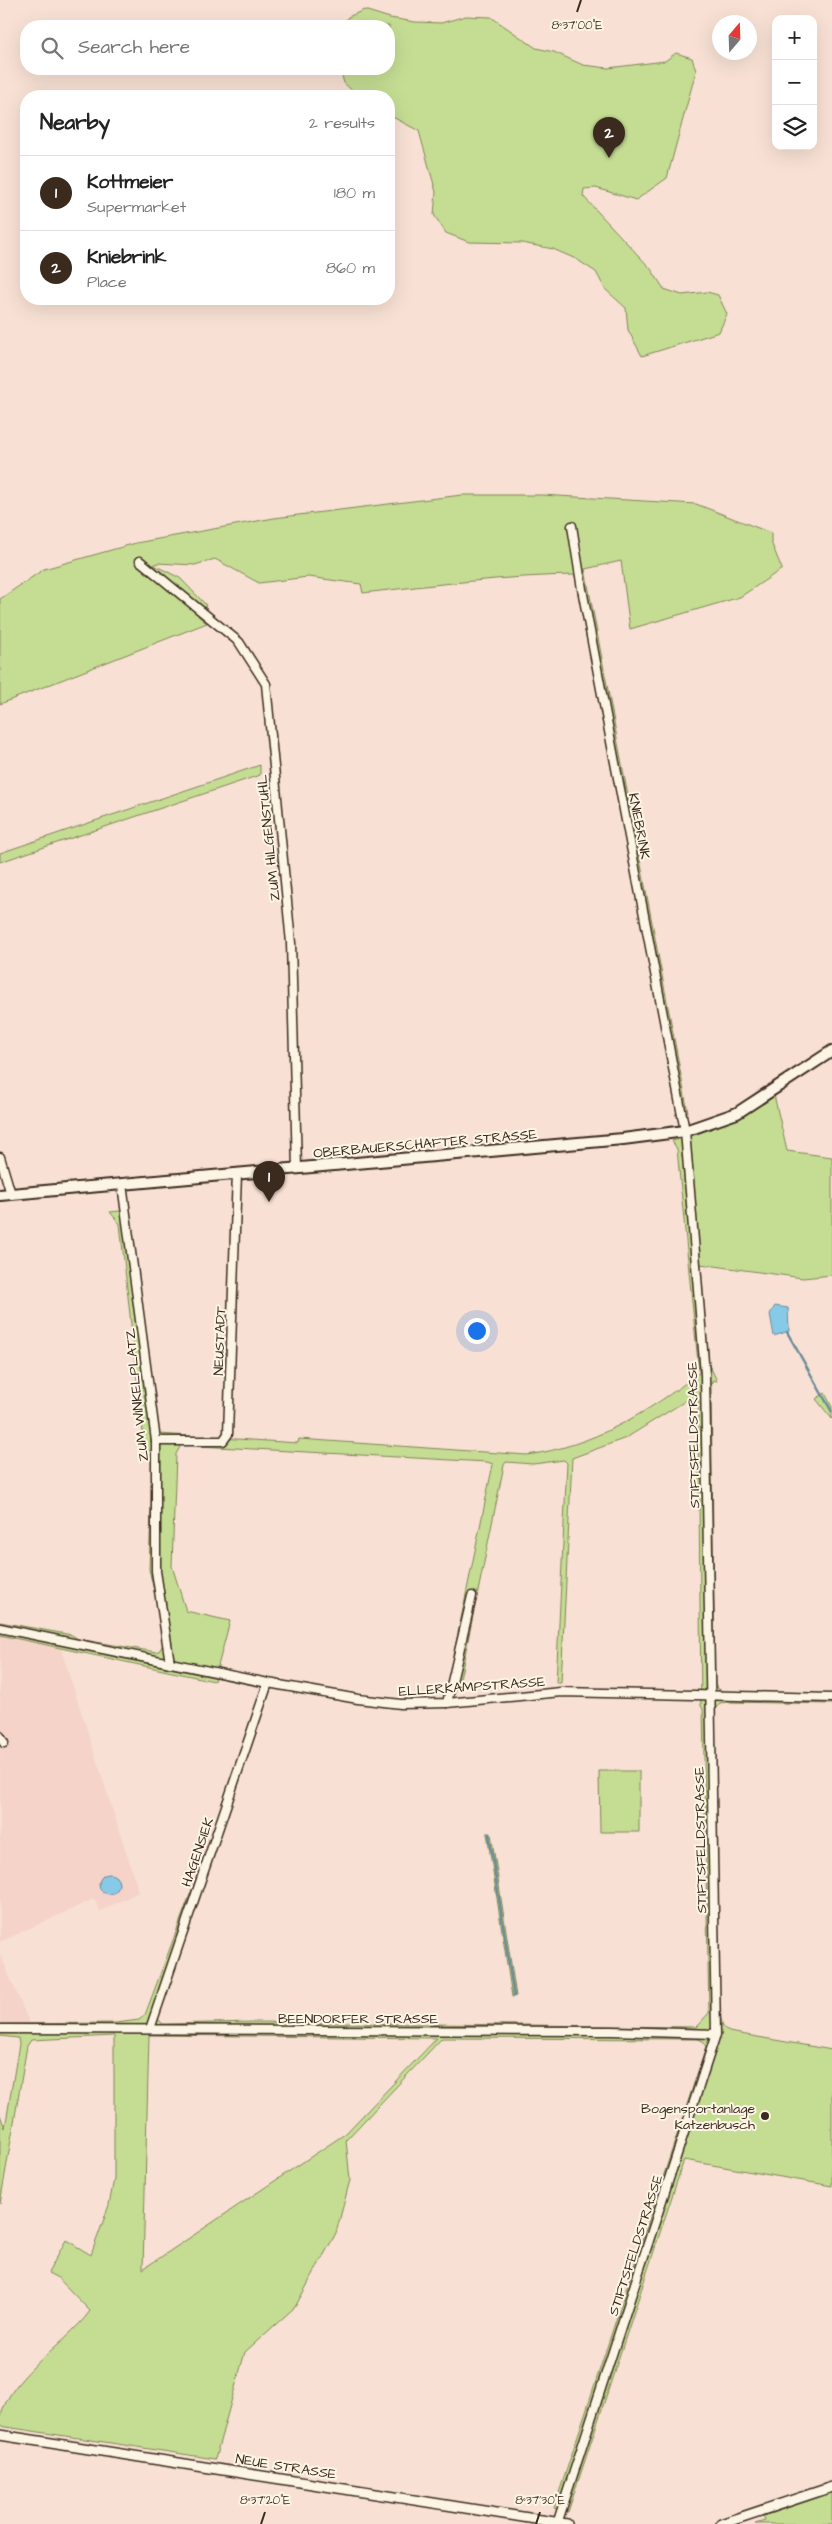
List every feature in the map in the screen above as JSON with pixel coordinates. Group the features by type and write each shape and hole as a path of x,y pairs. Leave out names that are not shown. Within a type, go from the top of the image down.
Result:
{"main road":[{"name":"OBERBAUERSCHAFTER STRASSE","path":"0,1195 623,1139 685,1131 737,1113 832,1051"}],"street":[{"name":"KNIEBRINK","path":"572,526 685,1131"},
{"name":"ZUM HILGENSTUHL","path":"140,561 239,642 266,684 291,943 297,1168"},
{"name":"STIFTSFELDSTRASSE","path":"561,2524 716,2034 705,1374 685,1131"},
{"path":"0,1157 11,1194"},
{"name":"NEUSTADT","path":"156,1440 223,1441 228,1434 237,1173"},
{"name":"ZUM WINKELPLATZ","path":"122,1184 156,1440 156,1571 170,1663"},
{"path":"447,1703 472,1596"},
{"name":"ELLERKAMPSTRASSE","path":"0,1628 268,1683 358,1700 401,1704 447,1703 561,1692 832,1698"},
{"name":"HAGENSIEK","path":"150,2029 268,1683"},
{"name":"BEENDORFER STRASSE","path":"0,2029 602,2031 716,2034"},
{"name":"NEUE STRASSE","path":"0,2435 561,2524"},
{"path":"721,2524 832,2487"}],"shaded area":[{"path":"0,1635 61,1649 139,1892 100,1911 94,1899 0,1942"},
{"path":"0,1954 30,2024 0,2024"}],"green space":[{"path":"364,10 390,18 415,22 441,23 466,16 491,17 536,48 554,52 583,65 608,68 665,61 676,53 692,58 696,71 667,178 636,200 596,188 584,189 583,196 651,269 664,289 682,295 707,292 718,295 727,314 719,332 642,356 628,330 626,308 605,289 596,272 576,259 553,249 522,243 469,242 446,233 434,215 436,192 419,131 395,118 395,90 352,90 344,83 342,75 395,75 395,20 346,20 348,17"},
{"path":"462,495 541,495 696,504 771,533 771,542 782,569 740,597 630,629 621,561 585,569 688,1112 675,1115 677,1112 575,575 495,579 363,593 361,584 308,577 259,583 215,559 195,565 157,563 154,565 180,578 206,605 198,616 207,623 0,704 0,599 44,569 136,543 274,518"},
{"path":"260,765 260,775 0,862 0,853"},
{"path":"774,1095 787,1151 832,1157 832,1275 803,1278 700,1264 709,1364 717,1381 713,1380 711,1384 715,1683 717,1688 724,1692 832,1694 832,1704 727,1702 720,1703 715,1709 720,2015 723,2027 729,2032 832,2050 832,2186 684,2160 568,2512 554,2508 706,2047 703,2041 698,2039 442,2038 346,2140 350,2180 336,2233 295,2307 245,2352 215,2459 0,2426 3,2410 11,2394 22,2379 90,2311 58,2278 48,2273 66,2240 91,2255 109,2205 114,2179 114,2036 31,2040 27,2046 0,2204 0,2115 5,2128 19,2044 18,2038 0,2036 0,2024 116,2023 139,2020 145,2015 203,1860 205,1882 157,2018 163,2024 254,2022 696,2027 709,2013 703,1709 701,1706 698,1393 626,1438 572,1458 561,1683 556,1683 567,1463 564,1460 533,1464 506,1462 504,1465 458,1689 446,1691 493,1464 487,1462 181,1445 176,1454 172,1566 186,1611 230,1621 214,1681 0,1635 0,1622 72,1635 78,1639 156,1652 160,1650 163,1644 163,1630 149,1569 153,1450 145,1451 120,1224 110,1212 130,1210 159,1434 298,1443 299,1439 527,1455 551,1451 597,1436 618,1426 679,1388 699,1373 677,1149 672,1141 712,1128","holes":["149,2035 437,2038 345,2134 143,2269"]},
{"path":"825,1393 832,1407 832,1419 816,1399"},
{"path":"599,1771 639,1771 639,1832 600,1832"},
{"path":"487,1833 491,1833 516,1996 512,1997"},
{"path":"832,2491 832,2524 755,2524 765,2521 763,2516"}],"water":[{"path":"775,1306 788,1308 789,1331 774,1336 770,1314"},
{"path":"109,1874 116,1877 119,1884 116,1891 109,1894 102,1891 99,1884 102,1877"}],"waterway":[{"path":"787,1332 832,1412"},
{"path":"489,1834 514,1996"}],"place":[{"name":"Kniebrink","path":"609,158"},
{"name":"Kottmeier","path":"269,1202"},
{"name":"Bogensportanlage Katzenbusch","path":"765,2116"}]}
